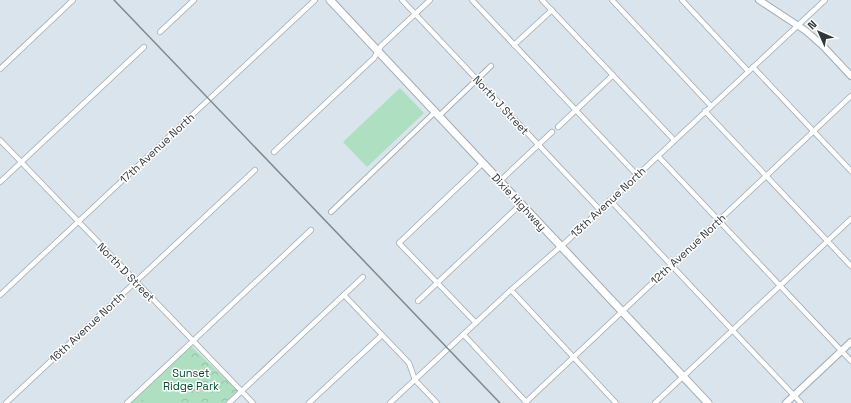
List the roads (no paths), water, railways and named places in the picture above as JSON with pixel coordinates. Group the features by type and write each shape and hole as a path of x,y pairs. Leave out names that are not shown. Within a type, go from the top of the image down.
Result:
{"main road":[{"name":"Dixie Highway","path":"330,0 708,403"},
{"path":"759,0 798,25 823,46 851,76"},
{"path":"786,403 851,342"}],"street":[{"path":"0,69 73,0"},
{"path":"160,32 194,0"},
{"name":"17th Avenue North","path":"0,295 315,0"},
{"name":"North J Street","path":"402,0 600,210"},
{"path":"274,152 374,58 381,46 430,0"},
{"path":"472,0 637,175"},
{"path":"542,0 674,140"},
{"path":"612,0 711,106"},
{"path":"682,0 748,71"},
{"name":"13th Avenue North","path":"390,403 511,290 600,210 823,1"},
{"path":"514,45 552,10"},
{"path":"0,182 144,47"},
{"path":"331,212 437,114 492,66"},
{"path":"753,67 851,171"},
{"path":"558,127 613,76"},
{"name":"12th Avenue North","path":"526,402 851,96"},
{"path":"705,111 851,266"},
{"path":"500,181 552,132"},
{"name":"North D Street","path":"0,140 253,403"},
{"path":"658,156 851,361"},
{"path":"476,323 399,243 483,163"},
{"name":"16th Avenue North","path":"6,403 255,170"},
{"path":"610,200 801,403"},
{"path":"418,301 522,204"},
{"path":"655,403 851,219"},
{"path":"127,403 311,230"},
{"path":"228,403 363,277"},
{"path":"511,290 616,403"},
{"path":"344,295 409,363 415,380 437,403"},
{"path":"309,403 382,334"},
{"path":"464,335 526,402"}],"railway":[{"path":"114,0 500,403"}],"park label":[{"name":"Sunset Ridge Park","path":"191,379"}]}
